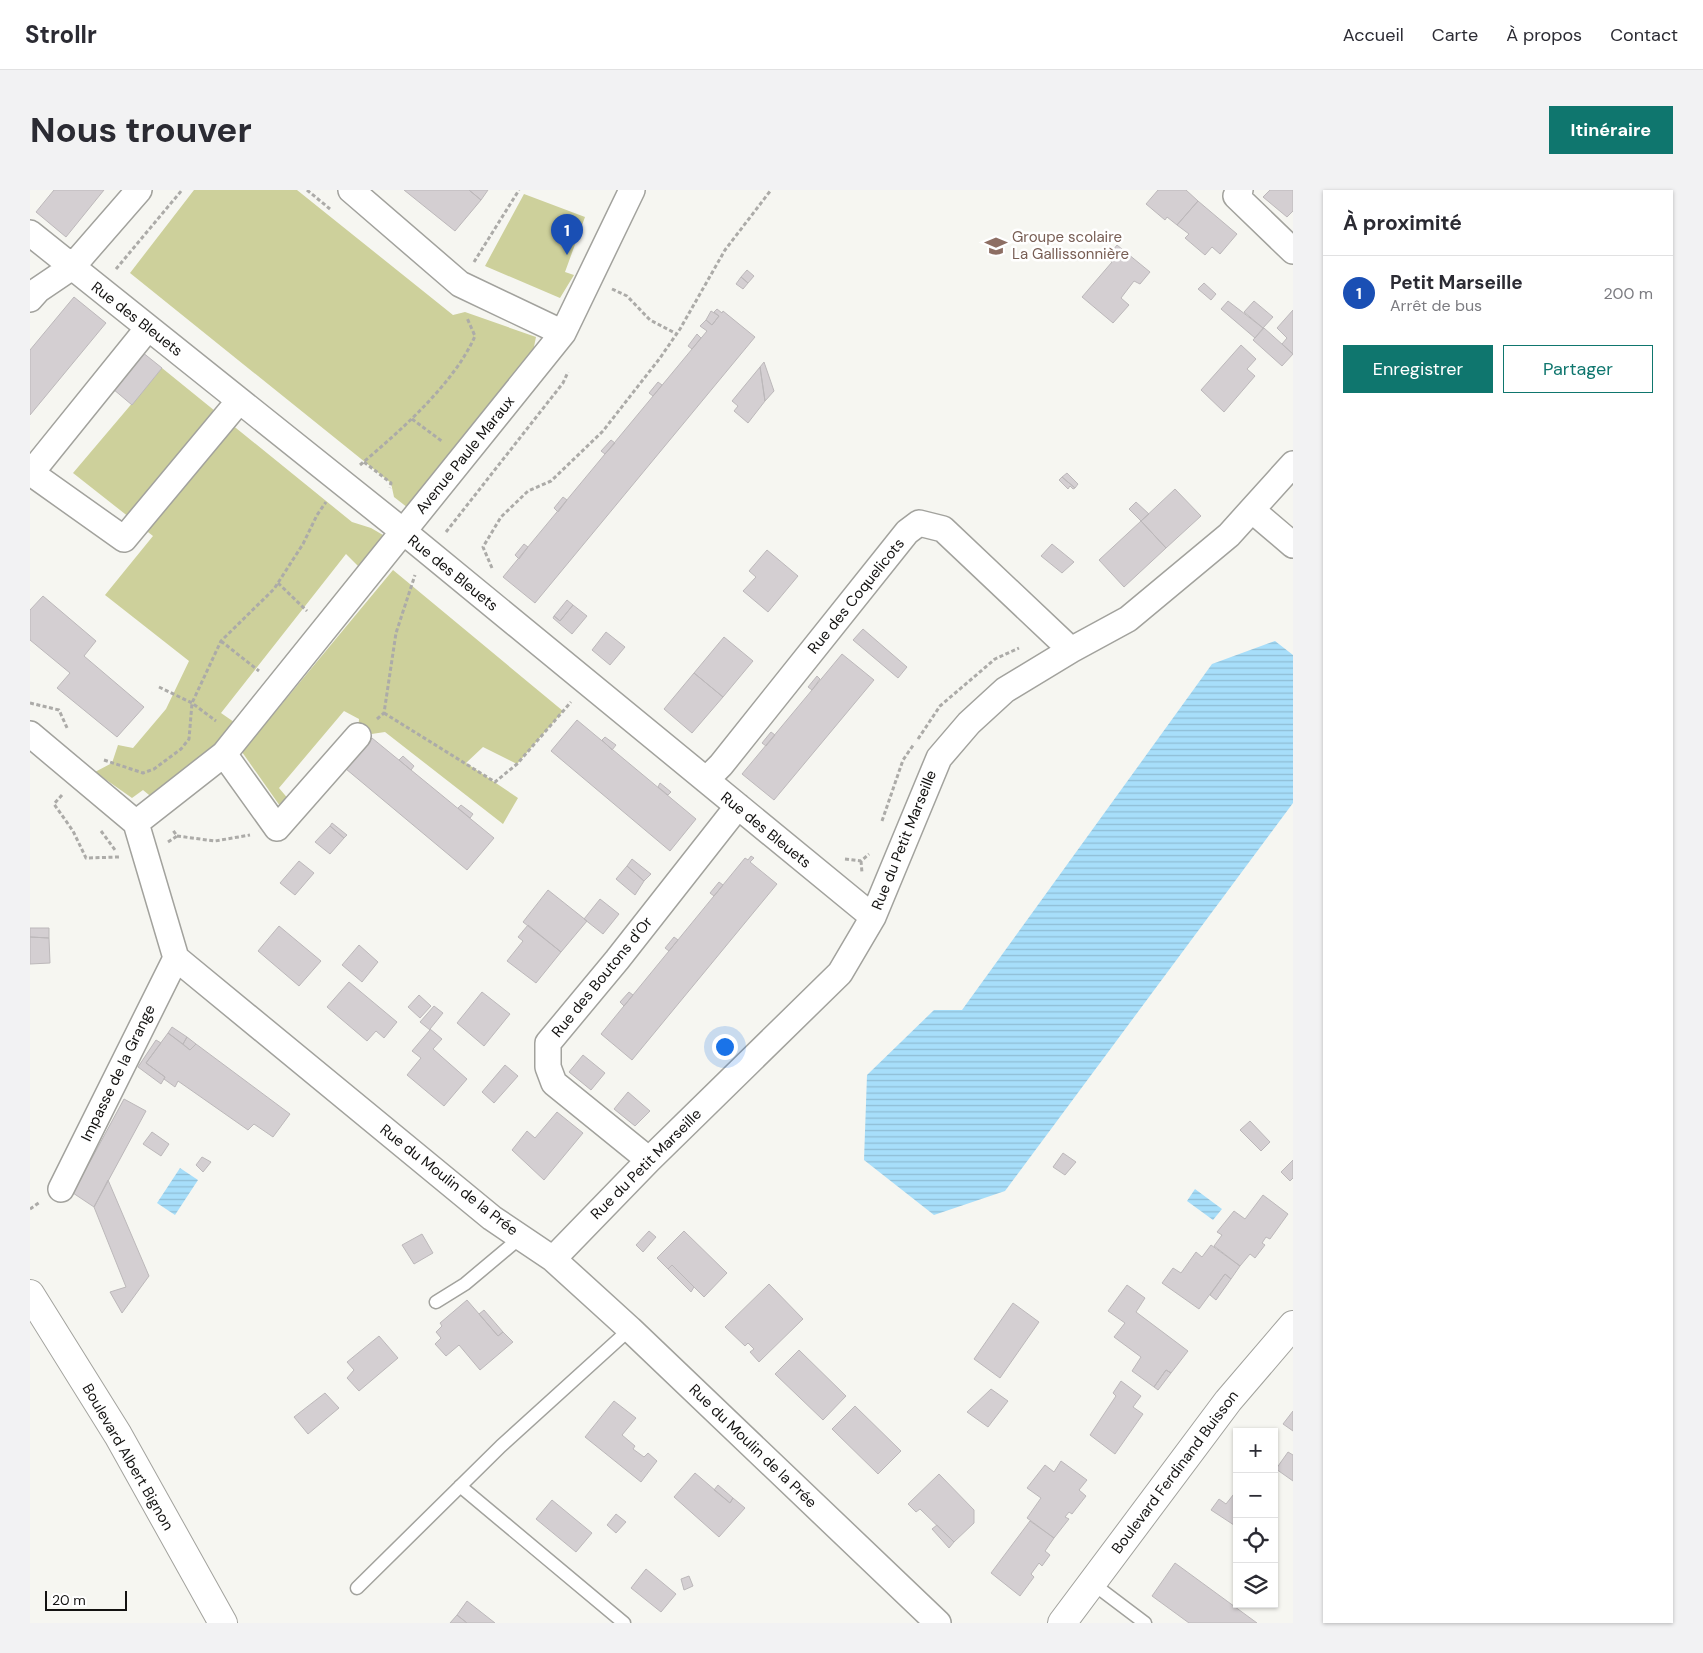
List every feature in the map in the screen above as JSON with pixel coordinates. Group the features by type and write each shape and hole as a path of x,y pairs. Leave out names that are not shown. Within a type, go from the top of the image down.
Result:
{"main road":[{"name":"Boulevard Albert Bignon","path":"30,1294 118,1435 223,1623"},
{"name":"Boulevard Ferdinand Buisson","path":"1062,1623 1228,1401 1293,1325"}],"street":[{"path":"30,299 38,290 72,268 139,190"},
{"path":"351,190 460,284 562,333"},
{"name":"Avenue Paule Maraux","path":"136,823 231,745 562,333 632,190"},
{"path":"1240,190 1236,196 1293,251"},
{"name":"Rue des Bleuets","path":"30,233 341,482 400,537 588,683 873,917"},
{"path":"148,328 31,472 124,539 239,400"},
{"name":"Rue du Petit Marseille","path":"553,1259 649,1160 840,974 873,917 939,758 969,724 1004,690 1128,619 1230,535 1293,464"},
{"path":"1253,511 1293,545"},
{"name":"Rue des Coquelicots","path":"706,780 721,765 907,532 919,524 943,529 1071,650"},
{"path":"30,734 80,774 136,823 176,958"},
{"path":"231,745 277,828 358,736"},
{"name":"Rue des Boutons d'Or","path":"649,1160 554,1083 548,1067 548,1043 617,960 738,806"},
{"name":"Impasse de la Grange","path":"61,1189 176,958"},
{"name":"Rue du Moulin de la Prée","path":"176,958 492,1218 553,1259 630,1329 938,1623"}],"lane":[{"path":"436,1302 465,1284 521,1237"},
{"path":"357,1588 501,1446 630,1329"},
{"path":"460,1486 624,1623"},
{"path":"1092,1583 1143,1623"}],"path":[{"path":"123,275 116,269 182,190"},
{"path":"101,759 143,772 154,769 181,749 189,739 192,703 221,641 278,583 326,502 341,482 412,419 466,356 475,336 462,303 460,284 518,190"},
{"path":"495,574 484,547 501,517 528,491 551,481 602,431 677,334 726,250 771,190"},
{"path":"606,286 627,296 650,320 677,334"},
{"path":"412,419 463,458"},
{"path":"353,459 360,465"},
{"path":"319,496 332,507"},
{"path":"358,736 384,713 396,633 419,563 400,537"},
{"path":"278,583 325,629"},
{"path":"221,641 279,686"},
{"path":"880,825 903,760 940,706 995,659 1028,644"},
{"path":"384,713 495,782 517,764 588,683"},
{"path":"159,687 192,703 231,745"},
{"path":"30,703 60,710 69,732"},
{"path":"80,774 54,804 73,831 86,858 120,856"},
{"path":"177,836 215,841 277,828"},
{"path":"843,859 862,861 870,853"}],"green space":[{"path":"194,190 297,190 453,315 465,312 536,337 528,376 417,515 394,497 391,483 130,273"},
{"path":"524,194 585,217 565,272 574,275 560,298 485,266"},
{"path":"162,368 352,522 371,528 395,542 368,576 346,554 221,713 244,729 160,804 143,790 132,798 95,772 112,763 118,745 133,748 166,709 189,661 105,595 153,536 73,473"},
{"path":"393,570 563,711 517,764 483,747 466,763 518,798 503,824 385,732 358,736 359,719 344,711 279,788 295,807 280,806 242,752"}],"water":[{"path":"1275,641 1293,655 1293,803 1005,1191 934,1215 864,1160 867,1075 934,1010 962,1010 1212,664"},
{"path":"180,1168 198,1180 175,1215 157,1203"},
{"path":"1195,1189 1222,1209 1213,1220 1187,1201"}],"building":[{"path":"54,190 104,190 66,237 36,212"},
{"path":"404,190 469,190 481,200 455,231"},
{"path":"469,190 488,190 481,200"},
{"path":"1158,190 1186,190 1198,201 1177,225 1167,217 1165,220 1146,204"},
{"path":"1270,190 1293,190 1293,211 1287,217 1263,197"},
{"path":"1198,201 1237,234 1220,254 1212,247 1205,255 1185,238 1189,234 1177,225"},
{"path":"1117,245 1150,272 1140,284 1134,281 1121,298 1129,305 1113,323 1082,297 1112,262 1107,258"},
{"path":"747,270 754,276 748,283 741,277"},
{"path":"741,277 748,283 743,289 736,284"},
{"path":"1204,283 1216,294 1211,300 1198,289"},
{"path":"74,297 106,323 30,415 30,350"},
{"path":"1228,301 1263,328 1255,338 1221,309"},
{"path":"1254,301 1273,317 1263,328 1244,312"},
{"path":"717,309 722,313 723,311 755,337 535,603 503,577 707,331 700,326 706,320 712,325 719,316 714,312"},
{"path":"1293,310 1293,354 1282,344 1287,338 1277,328"},
{"path":"711,311 719,316 712,325 706,320"},
{"path":"1264,328 1293,354 1282,366 1253,340"},
{"path":"697,334 701,338 692,349 688,346"},
{"path":"1241,345 1256,359 1247,369 1255,376 1224,412 1201,390"},
{"path":"142,352 162,368 132,405 113,389"},
{"path":"764,362 774,391 765,401 760,367"},
{"path":"760,367 765,401 748,423 734,411 738,406 732,401"},
{"path":"658,382 662,385 653,396 649,393"},
{"path":"611,440 615,443 605,454 601,451"},
{"path":"1067,473 1078,484 1075,488 1062,477"},
{"path":"1062,477 1075,488 1073,489 1070,486 1068,489 1059,480"},
{"path":"1175,489 1201,516 1166,548 1141,521"},
{"path":"563,497 567,500 558,512 554,508"},
{"path":"1136,502 1149,514 1141,521 1129,509"},
{"path":"1141,521 1166,548 1124,587 1099,560"},
{"path":"524,544 528,547 519,559 515,555"},
{"path":"1052,544 1074,562 1062,573 1041,556"},
{"path":"767,550 798,576 768,612 743,591 756,577 749,571"},
{"path":"43,596 96,641 84,656 144,707 117,737 57,688 70,673 30,640 30,610"},
{"path":"567,600 573,605 560,621 554,616"},
{"path":"573,605 587,616 572,634 553,618 554,616 560,621"},
{"path":"863,629 907,667 898,678 853,640"},
{"path":"606,632 625,647 610,665 592,650"},
{"path":"724,637 753,661 723,697 694,673"},
{"path":"842,654 874,680 774,800 742,774"},
{"path":"694,673 723,697 692,733 664,709"},
{"path":"817,676 820,679 812,690 808,687"},
{"path":"577,720 696,819 670,851 551,751"},
{"path":"771,732 775,735 766,746 762,743"},
{"path":"605,737 616,745 612,750 602,740"},
{"path":"372,738 494,838 467,870 346,769"},
{"path":"403,756 414,766 411,770 399,760"},
{"path":"660,783 671,792 668,795 658,787"},
{"path":"461,805 473,814 470,818 458,808"},
{"path":"332,823 347,835 344,838 330,826"},
{"path":"330,826 344,838 330,854 315,842"},
{"path":"751,856 754,858 750,862 777,884 632,1060 601,1034 745,858 748,860"},
{"path":"632,859 651,874 644,881 627,866"},
{"path":"299,861 314,873 295,895 280,883"},
{"path":"627,866 644,881 635,895 616,879"},
{"path":"719,882 723,885 714,896 710,893"},
{"path":"548,890 587,921 561,952 523,922"},
{"path":"600,899 619,914 603,934 584,919"},
{"path":"528,925 561,952 536,983 507,961 523,941 518,937"},
{"path":"279,926 321,961 299,986 258,951"},
{"path":"30,928 49,928 49,938 30,937"},
{"path":"30,937 49,938 50,963 30,964"},
{"path":"674,937 678,940 669,951 665,948"},
{"path":"359,945 378,962 362,982 342,965"},
{"path":"349,982 397,1022 384,1038 376,1031 367,1041 327,1007"},
{"path":"482,992 510,1014 484,1046 457,1023"},
{"path":"629,992 633,995 624,1006 620,1002"},
{"path":"419,995 431,1006 420,1018 408,1007"},
{"path":"434,1006 443,1013 430,1029 442,1039 433,1049 467,1079 444,1106 407,1075 421,1058 412,1051 430,1030 420,1022"},
{"path":"172,1027 187,1037 183,1044 168,1033"},
{"path":"168,1033 190,1050 196,1044 290,1114 273,1137 254,1124 248,1130 178,1081 175,1087 146,1063"},
{"path":"187,1037 196,1044 190,1050 183,1044"},
{"path":"156,1040 161,1043 146,1063 165,1077 161,1084 138,1067"},
{"path":"583,1055 605,1073 591,1090 569,1072"},
{"path":"505,1065 518,1076 494,1103 482,1092"},
{"path":"628,1092 650,1111 635,1126 614,1109"},
{"path":"124,1099 146,1111 94,1207 73,1193"},
{"path":"557,1112 583,1133 544,1180 512,1150 527,1131 535,1138"},
{"path":"1250,1121 1270,1142 1261,1151 1240,1130"},
{"path":"152,1132 169,1144 161,1156 143,1144"},
{"path":"1063,1153 1076,1162 1065,1175 1053,1167"},
{"path":"202,1157 211,1162 203,1172 196,1165"},
{"path":"1293,1160 1293,1178 1290,1181 1281,1172"},
{"path":"108,1180 149,1276 122,1313 110,1292 126,1287 94,1207"},
{"path":"1263,1195 1288,1214 1270,1239 1266,1237 1262,1243 1265,1245 1255,1258 1250,1254 1240,1266 1214,1246 1222,1235 1217,1232 1234,1211 1245,1219"},
{"path":"649,1231 656,1237 643,1252 636,1245"},
{"path":"684,1231 727,1273 704,1297 672,1265 668,1269 657,1258"},
{"path":"422,1234 433,1253 414,1264 402,1245"},
{"path":"1211,1245 1240,1266 1231,1279 1225,1274 1199,1309 1162,1283 1173,1268 1181,1273 1196,1252 1202,1257"},
{"path":"672,1265 694,1287 691,1292 668,1269"},
{"path":"1225,1274 1231,1279 1216,1300 1210,1295"},
{"path":"769,1284 803,1319 759,1362 750,1352 754,1349 748,1343 745,1346 725,1327"},
{"path":"1127,1285 1145,1298 1136,1312 1188,1351 1171,1373 1166,1370 1154,1387 1132,1371 1141,1357 1114,1337 1125,1323 1108,1311"},
{"path":"467,1300 498,1336 503,1332 513,1342 480,1370 459,1345 446,1356 435,1344 441,1338 436,1332 442,1326 440,1323"},
{"path":"1013,1303 1039,1322 1000,1378 974,1359"},
{"path":"484,1310 503,1332 498,1336 479,1314"},
{"path":"379,1336 398,1358 359,1391 347,1378 354,1370 347,1362"},
{"path":"799,1350 846,1396 823,1420 775,1374"},
{"path":"1166,1370 1171,1373 1158,1390 1154,1387"},
{"path":"1121,1381 1141,1396 1133,1407 1143,1414 1115,1454 1090,1435 1116,1396 1113,1393"},
{"path":"991,1389 1008,1401 988,1427 967,1412"},
{"path":"325,1393 339,1408 308,1434 294,1417"},
{"path":"614,1401 636,1418 622,1435 635,1446 633,1449 644,1457 648,1453 657,1461 641,1482 585,1437"},
{"path":"855,1406 901,1451 878,1474 832,1429"},
{"path":"1293,1411 1293,1431 1283,1424"},
{"path":"1288,1452 1293,1455 1293,1481 1278,1470 1278,1466"},
{"path":"1061,1461 1087,1480 1079,1490 1086,1496 1072,1514 1069,1512 1065,1517 1069,1519 1054,1538 1027,1518 1041,1498 1027,1488 1045,1465 1054,1472"},
{"path":"695,1473 730,1503 733,1498 745,1508 719,1537 674,1497"},
{"path":"939,1474 974,1510 974,1523 954,1542 920,1509 916,1512 908,1504"},
{"path":"718,1485 733,1498 730,1503 714,1490"},
{"path":"1233,1495 1233,1524 1211,1510 1219,1499 1226,1504"},
{"path":"552,1500 592,1533 576,1552 536,1519"},
{"path":"616,1514 626,1522 616,1533 607,1525"},
{"path":"1030,1521 1054,1538 1045,1551 1050,1555 1042,1566 1039,1563 1031,1574 1034,1577 1020,1596 991,1573"},
{"path":"937,1525 954,1542 949,1548 932,1529"},
{"path":"1175,1563 1233,1605 1233,1608 1236,1608 1257,1623 1189,1623 1152,1596"},
{"path":"646,1569 676,1594 661,1612 631,1588"},
{"path":"689,1576 693,1586 684,1590 681,1579"},
{"path":"467,1601 495,1623 467,1623 457,1615"},
{"path":"457,1615 467,1623 450,1623"}],"place":[{"name":"Groupe scolaire La Gallissonnière","path":"996,246"},
{"name":"Petit Marseille","path":"567,255"}]}
